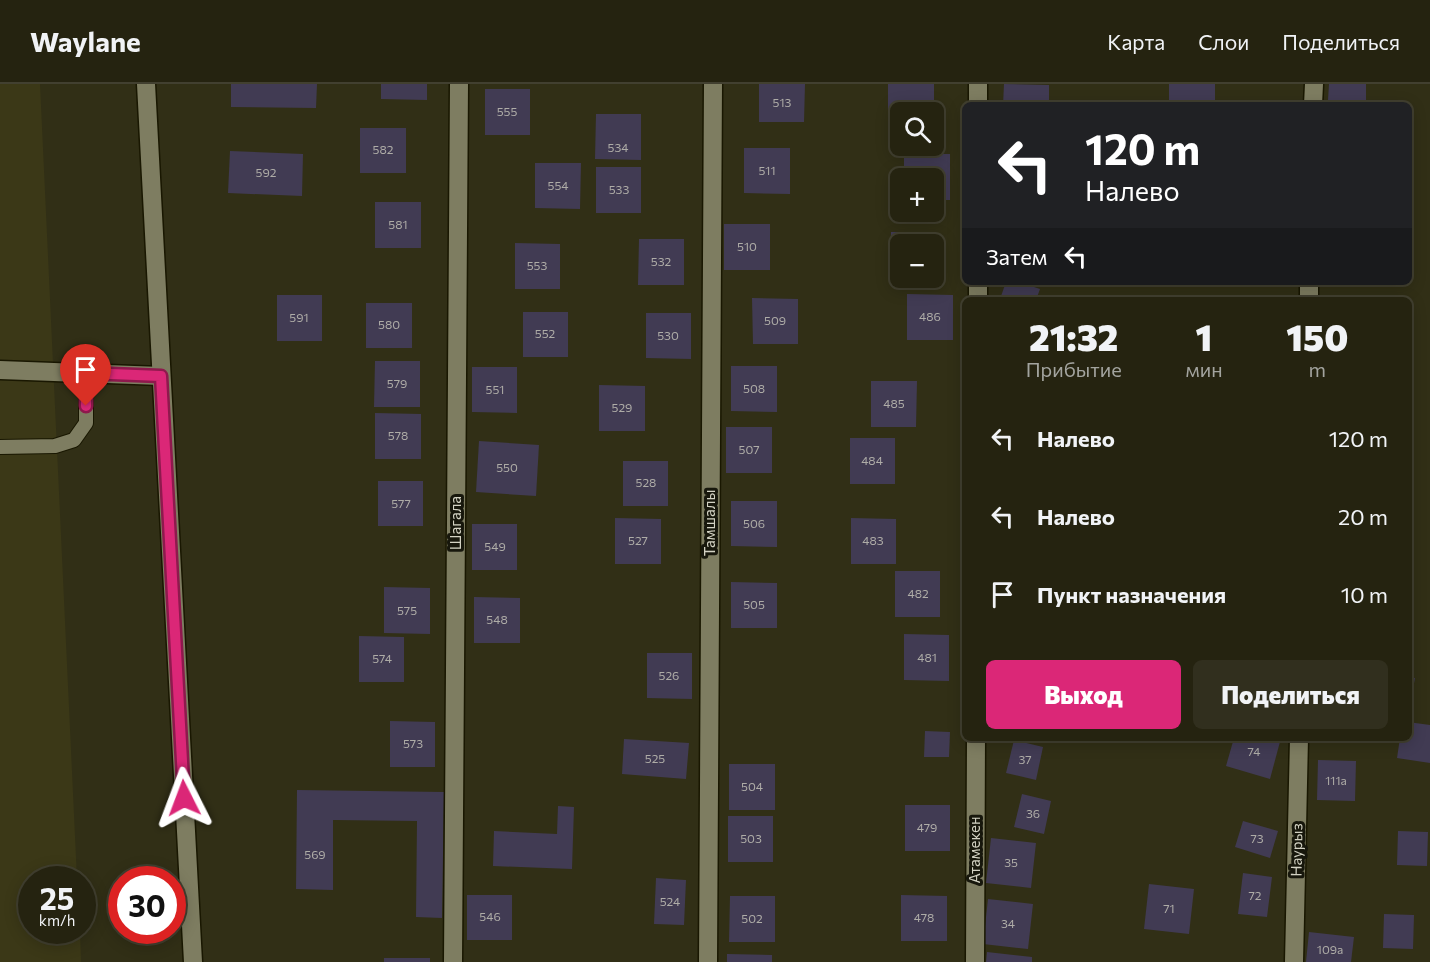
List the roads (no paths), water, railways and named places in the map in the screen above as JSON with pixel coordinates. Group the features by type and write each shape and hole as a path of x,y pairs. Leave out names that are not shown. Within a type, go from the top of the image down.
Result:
{"street":[{"path":"146,84 193,962"},
{"name":"Шагала","path":"453,962 459,84"},
{"name":"Тамшалы","path":"708,962 712,84"},
{"path":"978,84 978,102"},
{"path":"1313,102 1314,84"},
{"path":"0,370 161,376"},
{"name":"Атамекен","path":"975,962 976,741"},
{"name":"Наурыз","path":"1294,962 1299,741"}],"lane":[{"path":"0,447 55,446 74,440 86,423 86,373"}]}
